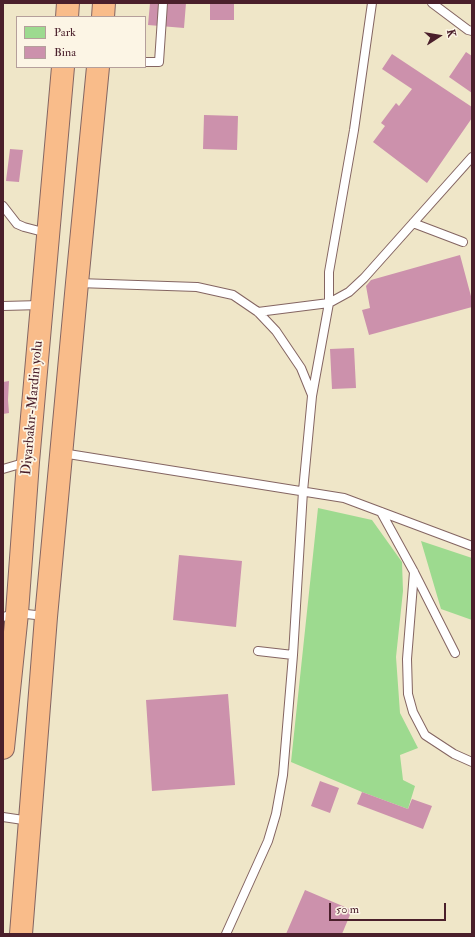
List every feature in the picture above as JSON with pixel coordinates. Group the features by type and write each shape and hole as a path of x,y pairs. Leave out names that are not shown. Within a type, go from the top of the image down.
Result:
{"highway":[{"path":"67,16 68,3"},
{"path":"103,16 104,3"},
{"name":"Diyarbakır-Mardin yolu","path":"3,748 10,615 28,462 63,68"},
{"path":"22,934 46,617 76,283 98,68"}],"lane":[{"path":"146,62 160,62 163,3"},
{"path":"226,934 268,841 276,814 283,775 293,655 303,491 312,396 329,303 329,272 354,130 372,3"},
{"path":"432,3 468,30 472,31"},
{"path":"258,312 329,303 349,292 364,278 472,157"},
{"path":"3,206 17,224 24,228 48,233"},
{"path":"412,223 463,242"},
{"path":"76,283 197,287 233,295 258,312 276,331 301,368 312,396"},
{"path":"3,306 42,305"},
{"path":"61,453 344,498 472,546"},
{"path":"3,469 28,462"},
{"path":"381,512 414,572 455,653"},
{"path":"414,572 407,659 408,694 413,712 425,735 454,754 472,762"},
{"path":"10,615 46,617"},
{"path":"258,651 293,655"},
{"path":"3,817 30,821"}],"green space":[{"path":"318,508 372,520 402,562 403,591 396,657 400,713 418,748 400,755 403,780 415,786 408,809 362,792 291,762"},
{"path":"421,541 472,558 472,620 441,609"}],"building":[{"path":"150,3 186,3 184,28 148,25"},
{"path":"210,3 234,3 234,20 210,20"},
{"path":"466,52 472,56 472,93 449,77"},
{"path":"392,54 472,107 472,118 427,183 373,142 385,126 381,123 396,103 399,106 412,89 382,69"},
{"path":"204,115 238,116 237,150 203,149"},
{"path":"10,149 23,150 19,182 6,181"},
{"path":"460,255 472,300 472,307 369,335 362,310 370,308 366,286 371,280"},
{"path":"354,348 356,388 332,389 330,349"},
{"path":"9,381 9,413 3,414 3,382"},
{"path":"179,555 242,561 236,627 173,620"},
{"path":"228,694 235,785 152,791 146,700"},
{"path":"320,781 339,788 330,813 311,806"},
{"path":"362,792 408,809 412,799 432,806 423,829 357,804"},
{"path":"305,890 352,910 342,934 286,934"}]}
